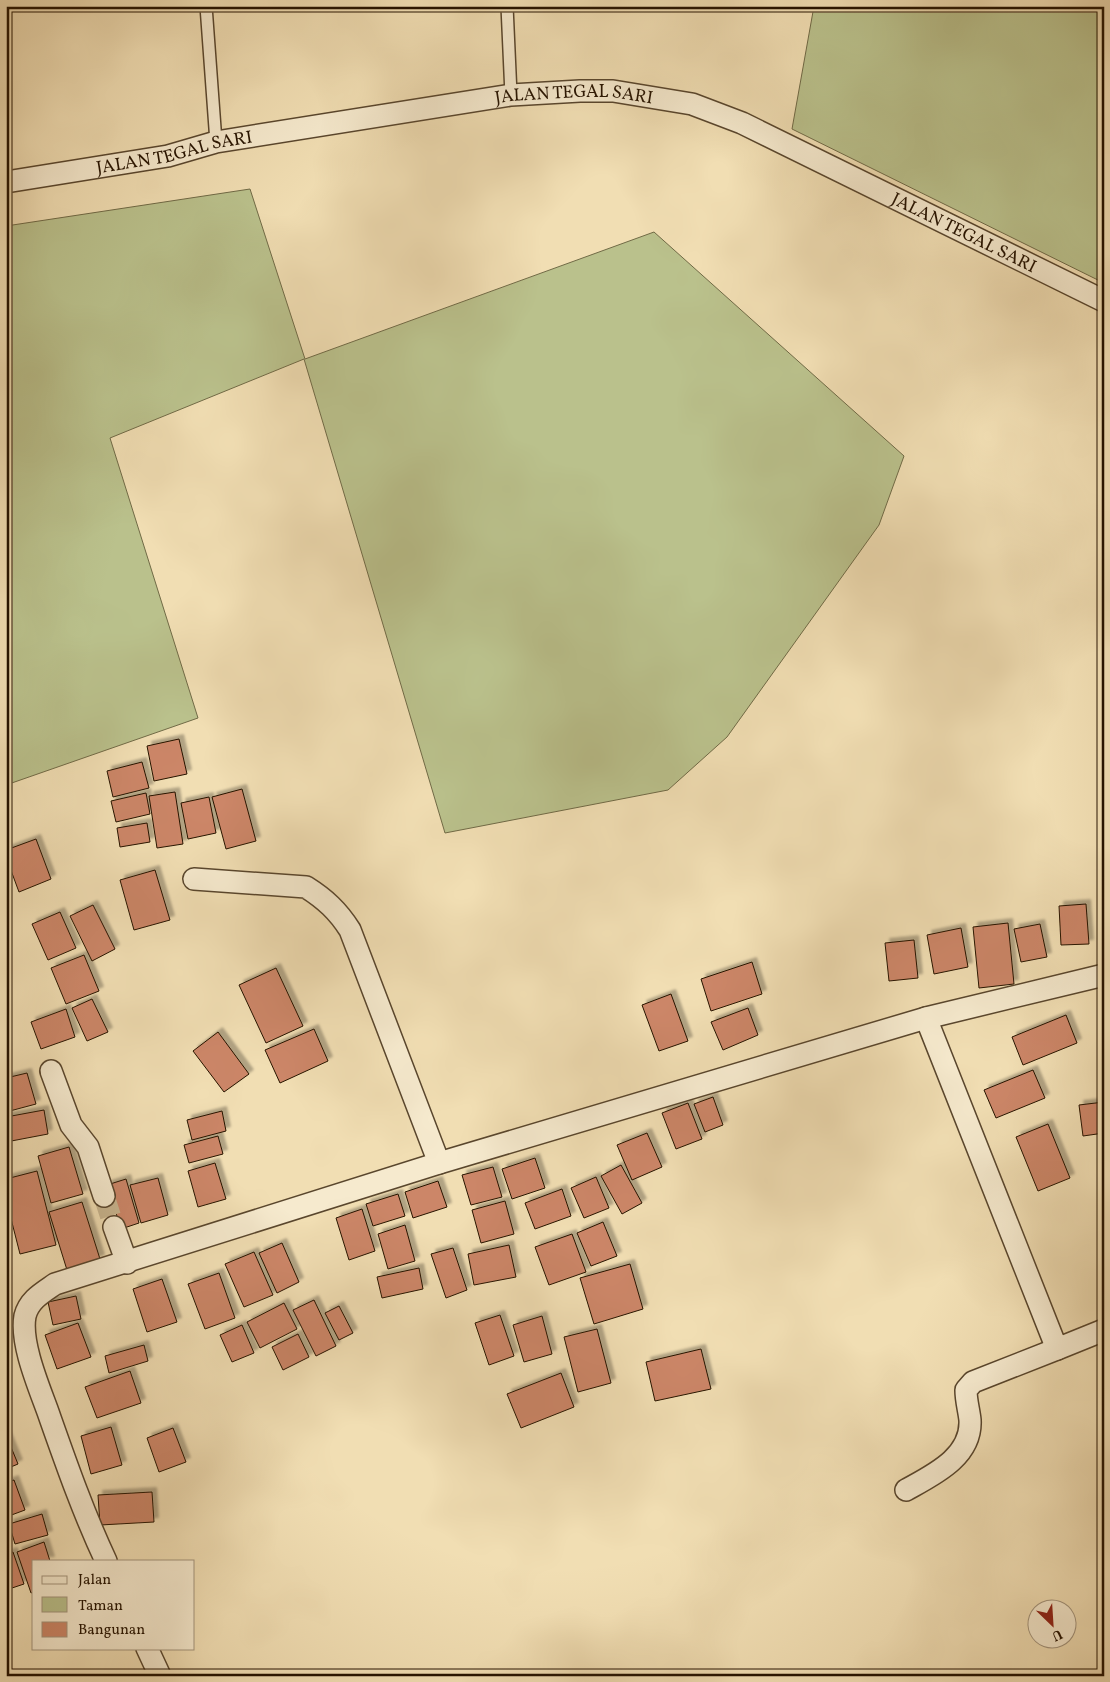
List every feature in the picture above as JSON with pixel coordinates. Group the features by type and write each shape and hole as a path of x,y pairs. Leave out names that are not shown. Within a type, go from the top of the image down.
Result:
{"street":[{"name":"JALAN TEGAL SARI","path":"6,182 168,156 216,142 511,95 614,91 692,104 742,123 1104,301"},
{"path":"194,879 306,887 322,897 339,913 350,930 439,1163"},
{"path":"106,1560 82,1508 38,1384 26,1339 25,1317 33,1299 56,1284 439,1163 926,1018 1104,975"},
{"path":"926,1018 1057,1349"},
{"path":"51,1071 71,1125 88,1147 104,1196"},
{"path":"114,1227 127,1263"},
{"path":"906,1490 937,1473 958,1456 967,1440 970,1421 966,1390 973,1382 1104,1330"},
{"path":"148,1650 160,1676"}],"lane":[{"path":"206,6 216,142"},
{"path":"508,6 511,95"}],"green space":[{"path":"814,6 1104,6 1104,283 792,129"},
{"path":"250,189 305,359 654,232 904,456 879,525 727,737 668,790 445,833 304,359 110,438 198,718 6,785 6,226"}],"building":[{"path":"179,739 187,774 154,781 147,746"},
{"path":"142,762 149,788 113,797 107,771"},
{"path":"242,789 256,841 226,849 212,797"},
{"path":"175,792 183,844 157,848 149,796"},
{"path":"146,793 150,814 116,822 111,801"},
{"path":"209,797 216,833 188,839 181,803"},
{"path":"147,823 150,842 120,847 117,828"},
{"path":"36,839 51,879 19,892 6,857 6,850"},
{"path":"155,870 170,920 134,930 120,880"},
{"path":"1086,904 1089,944 1061,945 1059,906"},
{"path":"93,905 115,949 92,961 70,916"},
{"path":"60,912 76,948 48,960 32,924"},
{"path":"1008,923 1014,984 979,988 973,927"},
{"path":"1040,924 1047,957 1021,962 1014,929"},
{"path":"961,928 968,967 934,974 927,935"},
{"path":"914,940 918,978 889,981 885,943"},
{"path":"84,955 99,991 66,1004 51,968"},
{"path":"752,962 762,994 711,1011 701,979"},
{"path":"276,968 303,1026 266,1043 239,985"},
{"path":"671,994 688,1041 659,1051 642,1005"},
{"path":"92,999 108,1032 87,1041 72,1008"},
{"path":"748,1008 758,1035 723,1050 711,1022"},
{"path":"66,1009 75,1037 41,1049 31,1022"},
{"path":"1066,1015 1077,1043 1023,1065 1012,1037"},
{"path":"314,1029 328,1061 280,1083 265,1050"},
{"path":"218,1032 249,1074 224,1092 193,1051"},
{"path":"1033,1070 1045,1098 996,1118 984,1090"},
{"path":"27,1073 36,1104 6,1112 6,1078"},
{"path":"713,1097 723,1125 705,1132 694,1104"},
{"path":"1104,1102 1104,1133 1083,1136 1079,1105"},
{"path":"688,1103 702,1139 676,1149 662,1113"},
{"path":"44,1110 48,1134 6,1142 6,1117"},
{"path":"222,1111 226,1131 192,1140 187,1120"},
{"path":"1048,1124 1070,1178 1038,1191 1016,1137"},
{"path":"647,1133 662,1167 632,1180 617,1145"},
{"path":"218,1136 223,1154 189,1163 184,1145"},
{"path":"69,1147 83,1194 51,1203 38,1156"},
{"path":"535,1158 545,1188 512,1199 502,1169"},
{"path":"215,1163 226,1199 198,1207 188,1171"},
{"path":"621,1165 642,1203 622,1214 601,1176"},
{"path":"493,1167 502,1197 471,1205 462,1175"},
{"path":"37,1171 56,1245 20,1254 6,1199 6,1179"},
{"path":"596,1177 609,1208 584,1218 571,1188"},
{"path":"158,1178 168,1215 141,1223 130,1185"},
{"path":"126,1179 139,1223 121,1229 107,1185"},
{"path":"438,1181 447,1207 413,1218 405,1192"},
{"path":"562,1189 571,1216 535,1229 525,1203"},
{"path":"398,1194 405,1216 373,1226 366,1204"},
{"path":"505,1201 514,1234 481,1243 472,1210"},
{"path":"82,1202 100,1259 67,1270 49,1212"},
{"path":"362,1209 375,1251 349,1260 336,1218"},
{"path":"603,1222 617,1256 591,1266 577,1233"},
{"path":"405,1225 415,1261 388,1269 378,1234"},
{"path":"572,1234 586,1272 549,1285 535,1247"},
{"path":"282,1243 299,1282 277,1293 259,1253"},
{"path":"509,1245 516,1277 474,1285 468,1254"},
{"path":"453,1248 467,1290 446,1298 431,1254"},
{"path":"254,1252 273,1295 244,1307 225,1264"},
{"path":"630,1264 643,1309 594,1324 580,1278"},
{"path":"419,1268 423,1289 382,1298 377,1277"},
{"path":"219,1273 235,1318 205,1329 188,1284"},
{"path":"162,1279 177,1322 147,1332 133,1289"},
{"path":"76,1296 81,1319 53,1325 48,1302"},
{"path":"314,1300 336,1346 316,1356 293,1310"},
{"path":"284,1303 297,1329 260,1348 247,1322"},
{"path":"339,1306 353,1333 339,1340 325,1313"},
{"path":"500,1315 514,1356 489,1365 475,1323"},
{"path":"542,1316 552,1354 524,1362 513,1325"},
{"path":"78,1323 91,1357 57,1369 45,1335"},
{"path":"242,1325 254,1353 232,1362 220,1335"},
{"path":"597,1329 611,1383 578,1392 564,1337"},
{"path":"298,1334 309,1357 283,1370 272,1347"},
{"path":"144,1345 148,1361 109,1373 105,1356"},
{"path":"701,1349 711,1389 655,1401 646,1362"},
{"path":"130,1371 141,1403 97,1418 85,1387"},
{"path":"561,1373 574,1407 521,1428 507,1394"},
{"path":"111,1427 122,1465 91,1474 81,1436"},
{"path":"173,1428 186,1462 159,1472 147,1438"},
{"path":"6,1435 18,1464 6,1469"},
{"path":"14,1480 25,1510 6,1517 6,1483"},
{"path":"152,1492 154,1522 100,1525 98,1495"},
{"path":"42,1514 48,1535 15,1544 9,1524"},
{"path":"44,1542 50,1560 32,1560 32,1593 31,1593 17,1552"},
{"path":"13,1552 24,1584 6,1590 6,1554"}],"tunnel":[{"path":"104,1196 114,1227"}]}
